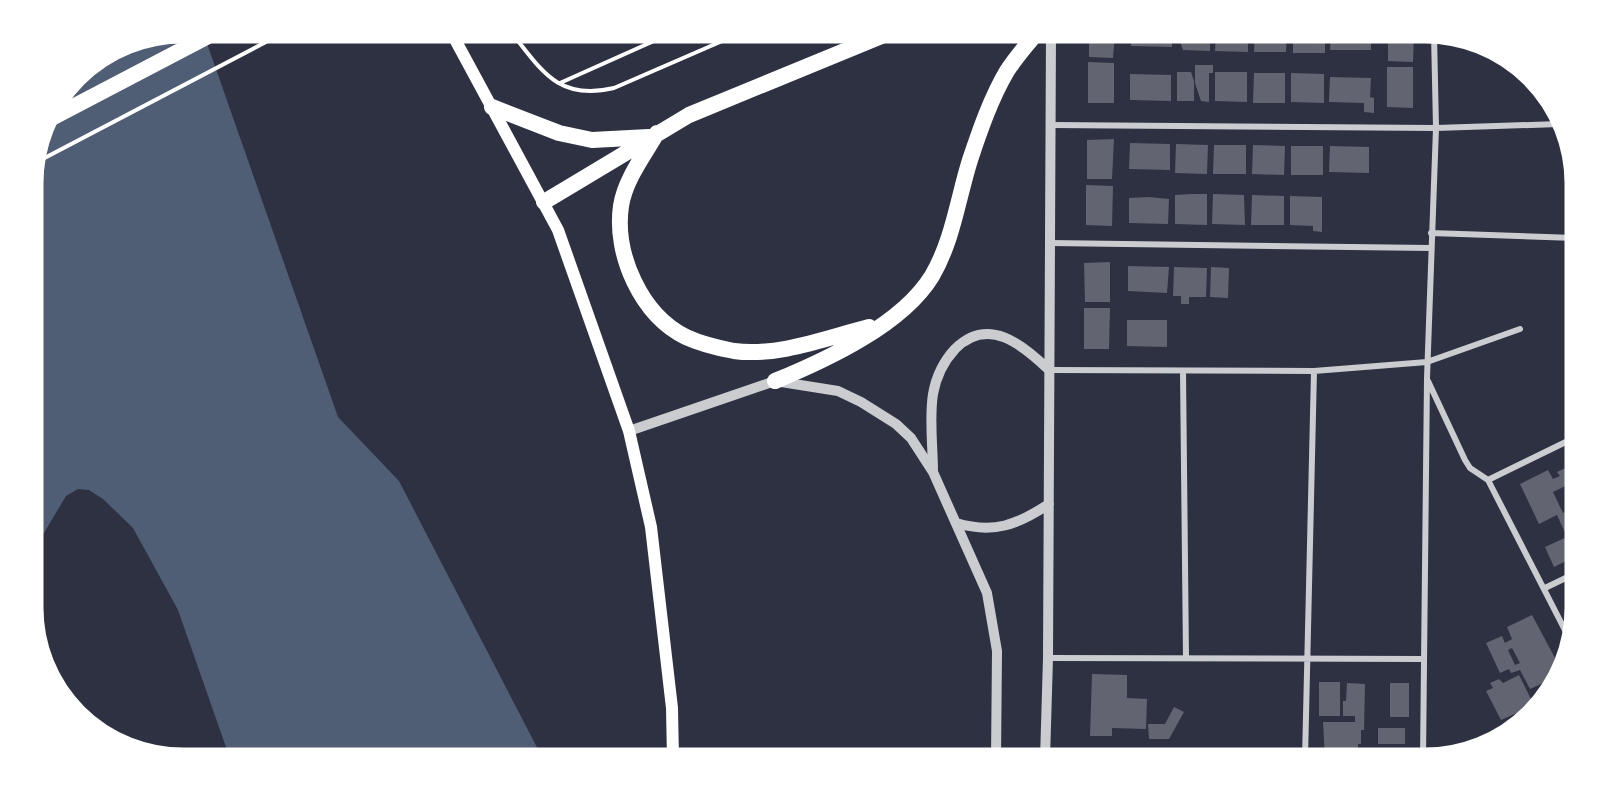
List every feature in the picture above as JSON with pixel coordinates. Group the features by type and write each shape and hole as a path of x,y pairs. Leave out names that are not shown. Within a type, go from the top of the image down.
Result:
{"highway":[{"path":"61,113 197,42"},
{"path":"544,202 689,115 867,42"},
{"path":"775,381 823,361 884,323 911,301 931,276 949,238 970,160 996,92 1007,71 1029,42"},
{"path":"492,107 559,133 592,140 653,135"},
{"path":"653,135 632,175 621,205 621,247 631,274 644,298 655,314 670,327 685,337 705,345 751,352 793,346 884,323"}],"main road":[{"path":"456,42 558,230 629,431 651,527 672,708 673,749"}],"street":[{"path":"1045,749 1048,658 1051,42"},
{"path":"1423,749 1427,362 1436,128 1434,43"},
{"path":"1051,125 1436,128 1553,124"},
{"path":"1431,233 1566,238"},
{"path":"1050,243 1430,248"},
{"path":"933,472 933,395 937,375 949,356 962,342 978,334 994,334 1010,339 1049,370 1314,371 1427,362 1520,329"},
{"path":"1183,371 1186,658"},
{"path":"1305,749 1314,371"},
{"path":"1427,378 1465,460 1470,468 1488,480 1564,628"},
{"path":"629,431 775,381 838,391 861,402 896,424 911,438 933,472 987,593 997,651 996,749"},
{"path":"1488,480 1566,442"},
{"path":"956,523 976,529 1003,527 1016,523 1048,504"},
{"path":"1545,588 1566,578"},
{"path":"1048,658 1424,658"}],"path":[{"path":"45,157 266,42"},
{"path":"460,49 477,42"},
{"path":"519,42 543,72 559,84 595,92 614,88 720,42"},
{"path":"559,84 652,42"}],"water":[{"path":"207,42 338,417 399,481 538,749 227,749 178,610 133,528 103,499 89,490 78,489 66,496 42,536 42,174 47,147 53,129 71,97 97,71 121,57 147,47 165,43"}],"building":[{"path":"1089,42 1114,42 1113,58 1089,57"},
{"path":"1131,42 1172,42 1172,47 1131,46"},
{"path":"1180,42 1210,42 1210,51 1183,50"},
{"path":"1215,42 1248,42 1248,52 1215,51"},
{"path":"1254,42 1286,42 1286,52 1254,52"},
{"path":"1293,42 1325,42 1325,53 1293,53"},
{"path":"1330,42 1371,42 1371,50 1330,50"},
{"path":"1388,42 1414,42 1413,62 1388,61"},
{"path":"1088,62 1114,63 1114,103 1088,103"},
{"path":"1195,65 1213,65 1213,73 1209,73 1209,102 1201,101 1195,83"},
{"path":"1387,67 1413,67 1413,108 1387,107"},
{"path":"1177,72 1191,72 1194,81 1194,101 1177,101"},
{"path":"1215,72 1247,72 1247,102 1215,101"},
{"path":"1254,73 1285,73 1285,103 1253,103"},
{"path":"1291,73 1324,74 1324,103 1291,102"},
{"path":"1130,74 1171,75 1171,101 1130,100"},
{"path":"1330,77 1371,78 1370,97 1374,98 1374,113 1364,112 1364,103 1329,102"},
{"path":"1114,139 1112,179 1087,179 1087,140"},
{"path":"1130,143 1170,144 1170,170 1129,169"},
{"path":"1176,144 1208,145 1207,174 1175,173"},
{"path":"1214,145 1246,145 1246,174 1213,174"},
{"path":"1253,145 1285,146 1284,175 1252,174"},
{"path":"1291,146 1323,146 1323,175 1291,175"},
{"path":"1330,146 1369,147 1369,173 1329,172"},
{"path":"1086,185 1113,186 1112,226 1086,225"},
{"path":"1207,194 1207,225 1175,224 1175,195"},
{"path":"1213,194 1244,195 1245,225 1212,224"},
{"path":"1252,195 1284,196 1284,225 1251,225"},
{"path":"1290,196 1322,197 1322,232 1313,231 1313,226 1290,225"},
{"path":"1129,198 1169,199 1168,224 1129,223"},
{"path":"1110,262 1110,302 1085,302 1084,263"},
{"path":"1128,266 1169,267 1167,293 1128,291"},
{"path":"1174,267 1207,268 1206,297 1189,297 1189,304 1181,304 1181,296 1173,296"},
{"path":"1211,267 1229,268 1228,298 1210,297"},
{"path":"1084,308 1110,308 1109,349 1084,349"},
{"path":"1127,320 1167,320 1167,347 1127,346"},
{"path":"1566,468 1566,486 1553,492 1563,513 1566,512 1566,535 1557,515 1539,524 1520,484 1548,470 1553,479 1560,476 1557,472"},
{"path":"1566,537 1566,561 1554,567 1545,547"},
{"path":"1532,615 1556,659 1544,683 1530,689 1520,670 1511,673 1509,669 1500,673 1486,643 1502,636 1505,643 1512,639 1507,627","holes":["1512,648 1520,663 1515,665 1508,650"]},
{"path":"1092,674 1127,675 1127,698 1147,699 1146,729 1112,728 1112,736 1090,736"},
{"path":"1519,675 1532,700 1518,714 1501,720 1486,691 1493,688 1490,683 1499,679 1503,683"},
{"path":"1319,682 1340,682 1340,716 1319,716"},
{"path":"1347,683 1365,684 1364,730 1361,730 1361,744 1358,744 1358,749 1324,749 1323,722 1355,722 1355,716 1343,716 1343,701 1346,701"},
{"path":"1390,683 1409,683 1409,717 1390,717"},
{"path":"1174,707 1184,712 1169,739 1149,739 1148,724 1165,724"},
{"path":"1378,728 1405,728 1405,744 1378,744"}]}
